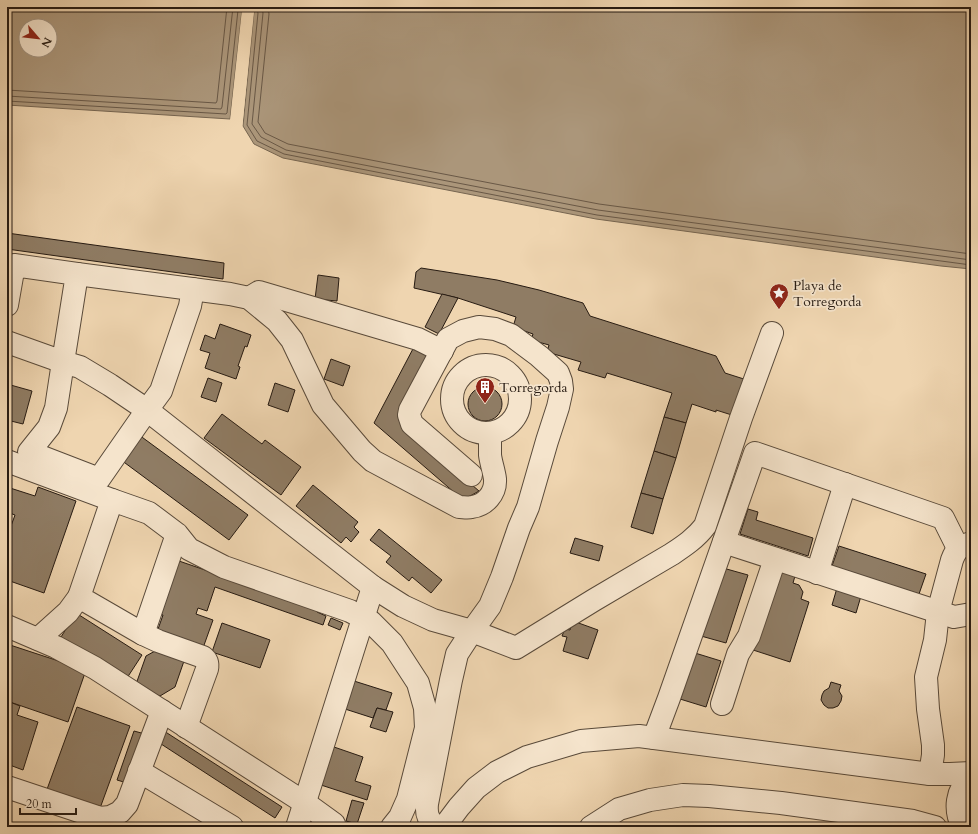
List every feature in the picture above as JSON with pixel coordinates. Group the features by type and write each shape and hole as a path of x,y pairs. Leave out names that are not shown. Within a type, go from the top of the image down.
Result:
{"street":[{"path":"7,305 10,265 230,294 249,298 277,321 292,340 323,405 362,451 373,461 459,507 470,508 483,503 489,499 494,491 495,478 490,455 490,433"},
{"path":"18,460 49,427 56,408 77,274"},
{"path":"18,460 98,479 161,391 190,306 192,289"},
{"path":"249,298 259,292 418,339 442,351"},
{"path":"437,827 431,823 426,810 457,654 490,606 502,577 528,507 562,389 558,373 539,356 511,335 495,329 479,328 463,331 448,339 412,406 409,415 412,424 471,476"},
{"path":"7,342 80,367 110,385 147,410 373,587 403,606 433,620 472,631 516,648 672,554 699,534 705,526 741,418 772,333"},
{"path":"654,738 755,452 943,518 965,546 954,554 952,560 938,612 935,640 926,677 928,709 934,755 930,774 959,813"},
{"path":"18,460 112,500 149,513 177,534 189,549 224,567 350,611 370,622 392,643 418,684 424,708 426,728 408,799 400,817 392,827"},
{"path":"817,573 845,484"},
{"path":"38,639 68,612 79,597 112,500"},
{"path":"143,634 177,534"},
{"path":"724,542 954,617 971,614"},
{"path":"722,704 738,654 749,636 775,559"},
{"path":"297,827 373,587"},
{"path":"79,597 154,640 203,657 207,661 207,669 186,727"},
{"path":"7,626 56,647 96,668 305,803 334,824 335,827"},
{"path":"7,787 100,818 110,817 120,812 127,804 162,711"},
{"path":"444,827 459,806 476,788 497,772 527,757 581,741 639,736 930,774 971,773"},
{"path":"139,771 232,827"},
{"path":"959,813 960,792 966,781 971,777"},
{"path":"592,827 619,808 650,800 683,796 709,796 781,803 913,821 935,827"},
{"path":"913,821 959,813"}],"water":[{"path":"7,7 245,7 242,10 230,119 7,105"},
{"path":"250,7 971,7 971,269 596,219 283,158 254,144 243,126 254,12"}],"pier":[{"path":"247,7 243,11 232,119 230,121 242,10"},
{"path":"248,7 250,7 254,12 242,129 241,126 252,12"}],"building":[{"path":"7,233 224,263 223,279 7,249"},
{"path":"421,268 497,280 583,303 590,316 716,356 725,373 747,380 735,416 716,410 716,412 692,404 686,423 664,417 672,393 607,373 605,378 578,370 581,362 547,352 549,345 531,340 533,334 513,327 516,317 458,298 414,288 416,272"},
{"path":"318,275 339,278 337,301 315,299"},
{"path":"442,294 458,298 439,334 425,327"},
{"path":"220,324 251,335 247,347 245,346 238,366 240,367 236,379 205,368 210,353 200,350 205,335 215,339"},
{"path":"415,345 431,353 398,416 400,423 479,491 463,500 374,423"},
{"path":"331,359 350,366 343,386 324,379"},
{"path":"208,378 222,383 216,402 201,397"},
{"path":"275,383 295,390 288,412 268,405"},
{"path":"7,384 32,391 23,424 7,420"},
{"name":"Torregorda","path":"485,387 497,392 502,404 497,416 485,421 473,416 468,404 473,392"},
{"path":"222,414 262,444 265,440 301,467 281,495 204,438"},
{"path":"664,417 686,423 676,458 654,451"},
{"path":"135,432 248,515 229,540 117,457"},
{"path":"654,451 676,458 663,499 641,493"},
{"path":"313,485 358,522 354,527 359,532 351,542 346,537 341,543 296,506"},
{"path":"7,487 35,496 38,487 76,501 44,593 7,580 9,571 7,571 7,537 15,515 7,512"},
{"path":"641,493 663,499 653,534 631,527"},
{"path":"748,509 758,512 756,520 813,538 808,556 740,534"},
{"path":"379,529 442,580 431,593 412,577 409,581 386,562 391,556 370,540"},
{"path":"575,538 603,546 599,561 570,553"},
{"path":"839,546 926,574 919,594 832,566"},
{"path":"179,561 318,609 317,612 326,616 323,625 215,587 207,611 198,608 196,614 213,620 203,648 157,632 163,615 160,614"},
{"path":"723,568 748,575 726,643 701,636"},
{"path":"776,570 795,576 793,583 799,585 803,592 801,599 809,602 790,662 750,649"},
{"path":"837,588 861,596 856,613 832,605"},
{"path":"76,613 142,655 127,678 61,637"},
{"path":"331,618 343,623 340,630 328,625"},
{"path":"573,621 598,630 588,659 563,651 567,637 562,636 565,629 570,630"},
{"path":"222,623 270,640 260,668 212,652"},
{"path":"7,644 86,670 68,722 7,701"},
{"path":"155,651 184,661 175,687 160,696 135,687 146,656"},
{"path":"695,653 721,661 706,707 680,699"},
{"path":"354,681 392,693 386,710 377,708 373,718 345,709"},
{"path":"831,682 841,685 839,691 842,696 838,706 828,708 821,700 824,691 829,688"},
{"path":"7,701 20,706 17,715 38,722 23,770 7,764"},
{"path":"77,707 130,726 99,811 46,792"},
{"path":"377,708 393,712 386,732 370,727"},
{"path":"134,731 145,734 127,783 117,780"},
{"path":"164,731 282,807 275,818 158,742"},
{"path":"334,747 363,757 355,781 371,786 367,800 321,785"},
{"path":"352,800 364,803 357,824 346,821"},
{"path":"309,822 324,827 307,827"}],"place":[{"name":"Playa de Torregorda","path":"779,310"},
{"name":"Torregorda","path":"485,404"}]}
